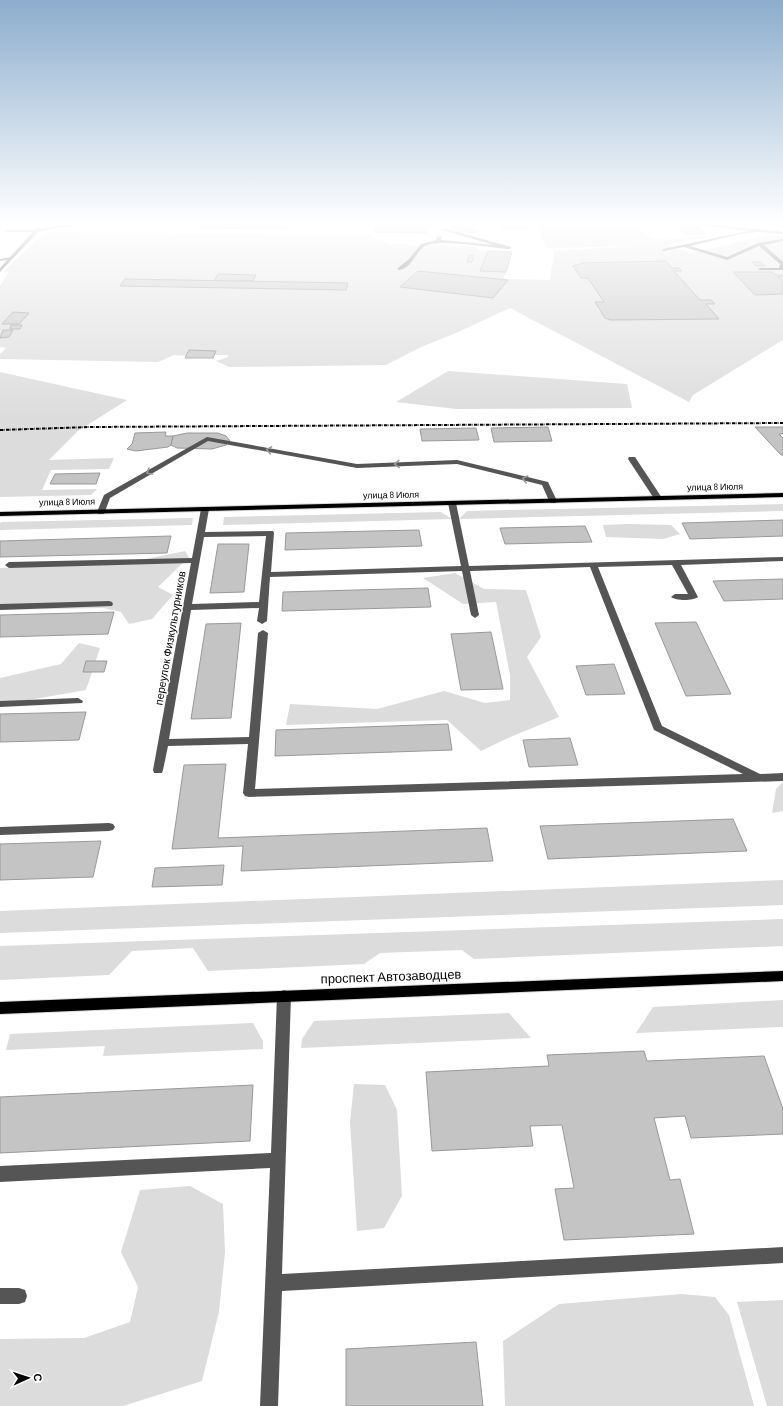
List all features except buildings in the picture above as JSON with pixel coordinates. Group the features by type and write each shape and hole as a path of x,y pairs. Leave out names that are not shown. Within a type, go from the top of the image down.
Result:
{"main road":[{"name":"улица 8 Июля","path":"0,514 783,495"},
{"name":"проспект Автозаводцев","path":"0,1008 783,976"}],"street":[{"path":"101,512 107,497 207,439 357,466 457,462 545,484 553,501"},
{"path":"632,458 658,498"},
{"path":"452,503 475,615"},
{"name":"переулок Физкультурников","path":"158,770 205,509"},
{"path":"200,535 270,533 262,621"},
{"path":"266,575 783,559"},
{"path":"9,565 196,560"},
{"path":"675,562 694,597 675,598"},
{"path":"593,564 658,728 759,778"},
{"path":"0,607 109,604"},
{"path":"187,607 264,605"},
{"path":"263,632 249,793 783,777"},
{"path":"0,704 78,701"},
{"path":"163,743 253,740"},
{"path":"0,831 109,827"},
{"path":"269,1406 284,996"},
{"path":"0,1174 278,1160"},
{"path":"273,1283 783,1255"},
{"path":"0,1296 19,1296"}],"shaded area":[{"path":"0,290 783,290 783,340 693,395 689,402 510,308 419,348 386,365 229,367 216,361 228,357 228,355 214,355 213,358 174,355 158,362 0,359 0,354 6,348 0,347"},
{"path":"448,371 627,384 632,408 456,409 396,402"},
{"path":"0,372 127,400 78,431 49,460 114,458 109,469 51,470 42,490 97,489 91,495 0,497"},
{"path":"783,504 783,511 459,519 467,511"},
{"path":"441,512 452,519 223,525 224,517"},
{"path":"193,518 192,525 0,530 0,523 2,522"},
{"path":"603,525 671,525 680,534 663,539 606,537"},
{"path":"185,551 189,557 158,587 173,595 152,619 129,624 121,612 103,608 0,610 0,568 127,563"},
{"path":"455,573 484,589 526,590 541,637 527,657 559,717 481,751 447,720 286,725 290,704 377,709 444,691 485,703 510,700 510,675 496,602 463,604 423,578"},
{"path":"79,643 100,648 86,690 0,705 0,678 61,664"},
{"path":"783,782 783,811 772,813 776,789"},
{"path":"783,880 783,905 0,933 0,911"},
{"path":"783,919 783,946 474,959 462,950 380,953 364,964 208,971 193,948 132,951 109,975 0,980 0,946"},
{"path":"783,1000 783,1027 636,1033 653,1007"},
{"path":"509,1013 531,1038 301,1048 302,1039 314,1021"},
{"path":"253,1023 263,1041 263,1049 103,1056 105,1046 6,1050 10,1034"},
{"path":"354,1084 385,1085 397,1110 402,1196 384,1228 357,1231 350,1122"},
{"path":"190,1186 223,1204 225,1252 219,1312 202,1381 123,1406 0,1406 0,1339 84,1338 130,1322 138,1287 121,1252 140,1190"},
{"path":"682,1294 715,1297 729,1315 754,1406 505,1406 503,1341 559,1304"},
{"path":"783,1300 783,1406 767,1406 737,1302"}],"railway":[{"path":"0,430 90,427 783,423"}]}
